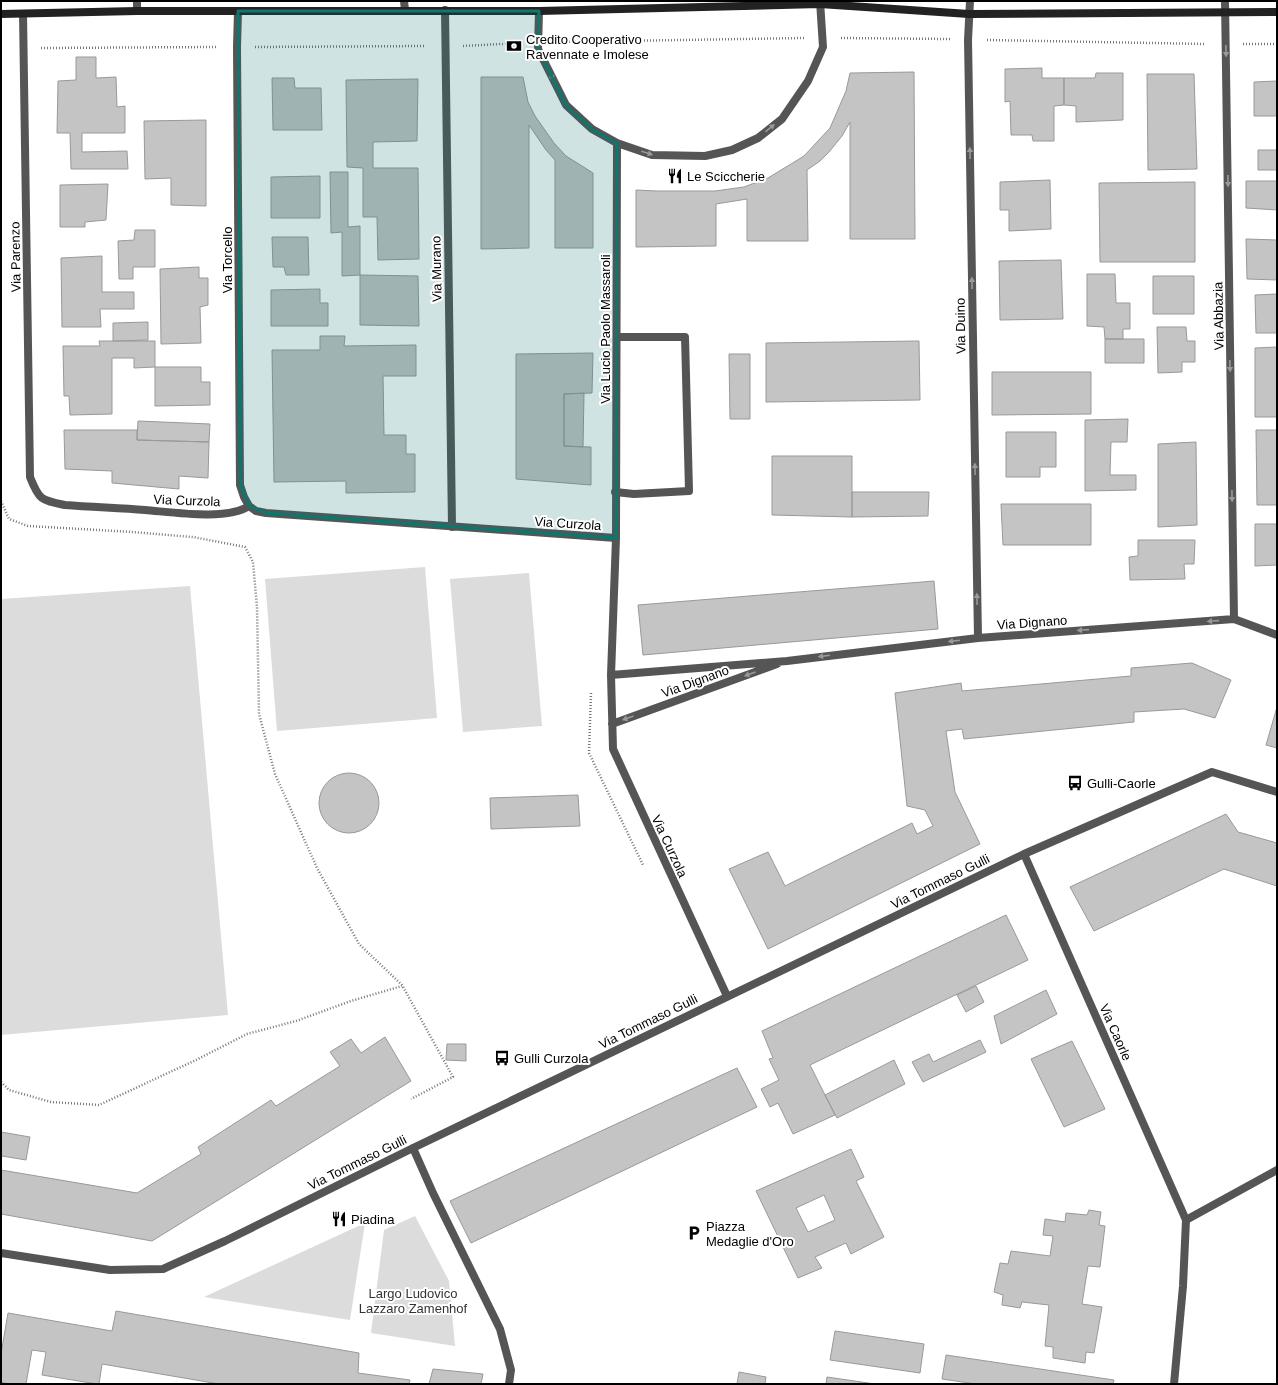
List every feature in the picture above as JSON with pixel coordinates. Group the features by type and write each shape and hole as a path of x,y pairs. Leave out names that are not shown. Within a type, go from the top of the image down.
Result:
{"street":[{"path":"137,1 137,10"},
{"path":"404,1 405,10"},
{"name":"Via Duino","path":"970,1 968,40 978,638"},
{"name":"Via Abbazia","path":"1225,1 1234,619"},
{"path":"539,11 538,50 566,105 592,129 617,143 652,155 705,156 732,150 758,138 782,119 808,80 823,47 820,2"},
{"path":"1,14 137,10 539,11 820,2 969,14 1277,12"},
{"name":"Via Murano","path":"444,10 452,527"},
{"name":"Via Torcello","path":"238,11 240,485 249,506"},
{"name":"Via Parenzo","path":"23,14 30,477 40,497"},
{"name":"Via Lucio Paolo Massaroli","path":"616,538 615,492 618,337 617,143"},
{"path":"615,492 634,494 689,491 685,337 618,337"},
{"name":"Via Curzola","path":"40,497 50,502 65,505 202,514 228,513 244,510 249,506 256,511 266,513 616,538 612,675 613,749 726,996"},
{"name":"Via Dignano","path":"612,675 787,661 978,638 1234,619 1277,635"},
{"name":"Via Dignano","path":"612,724 787,661"},
{"name":"Via Tommaso Gulli","path":"1,1253 110,1270 163,1269 225,1241 726,996 1024,854 1212,772 1277,792"},
{"name":"Via Caorle","path":"1024,854 1186,1220 1183,1286 1174,1384"},
{"path":"413,1148 433,1194 500,1329 511,1370 509,1384"},
{"path":"1186,1220 1277,1170"}],"path":[{"path":"24,48 444,46 538,42 823,37 1277,44"},
{"path":"1,501 9,519 28,526 193,537 244,547 253,562 257,607 260,714 275,774 317,868 359,944 402,985 453,1077 411,1099"},
{"path":"1,1082 9,1090 51,1102 99,1105 196,1060 247,1034 296,1021 351,1001 402,985"}],"highlighted area":[{"path":"238,11 539,11 538,49 566,105 592,129 617,143 616,538 266,513 249,506 240,485"}],"green space":[{"path":"425,567 437,718 277,731 265,579"},
{"path":"529,573 542,726 463,732 450,579"},
{"path":"190,586 228,1015 1,1035 1,599"},
{"name":"Largo Ludovico Lazzaro Zamenhof","path":"415,1216 449,1281 455,1346 371,1333 384,1230"},
{"name":"Largo Ludovico Lazzaro Zamenhof","path":"365,1223 350,1320 204,1297"}],"building":[{"path":"76,57 96,57 96,78 116,77 117,107 125,106 125,133 82,133 82,152 127,151 128,169 71,169 70,133 57,133 58,81 76,80"},
{"path":"1042,68 1042,78 1064,78 1064,105 1054,106 1054,141 1033,141 1032,135 1011,135 1010,101 1005,102 1005,69"},
{"path":"914,72 915,239 850,239 850,122 842,136 829,152 820,161 807,170 808,241 747,241 747,199 716,204 716,246 636,247 636,190 715,191 744,187 768,178 804,156 830,128 846,91 850,73"},
{"path":"1096,73 1123,73 1123,120 1076,122 1076,106 1064,105 1064,78 1095,78"},
{"path":"1147,74 1194,74 1197,169 1148,170"},
{"path":"481,77 523,77 528,102 535,116 554,143 566,156 593,173 593,248 555,248 555,160 546,150 529,125 529,248 481,249"},
{"path":"272,78 294,78 295,88 321,88 322,130 273,130"},
{"path":"418,79 417,141 373,142 373,168 418,168 419,259 378,260 377,217 363,217 363,168 347,167 346,80"},
{"path":"1277,81 1277,116 1254,116 1254,82"},
{"path":"206,120 206,206 171,205 171,178 145,179 144,121"},
{"path":"1258,150 1277,150 1277,170 1258,170"},
{"path":"330,172 348,172 348,227 360,226 360,275 342,276 342,232 331,233"},
{"path":"320,176 320,218 271,218 271,177"},
{"path":"1050,180 1051,229 1009,231 1009,210 1000,210 1000,182"},
{"path":"1246,181 1277,181 1277,210 1246,208"},
{"path":"1195,182 1195,262 1100,262 1099,183"},
{"path":"108,184 106,220 85,222 85,227 60,227 60,185"},
{"path":"135,230 155,230 155,267 133,267 133,279 119,279 118,241 134,240"},
{"path":"272,237 308,237 309,275 286,275 284,267 273,267"},
{"path":"1246,239 1277,240 1277,280 1247,279"},
{"path":"102,256 102,292 134,292 134,309 100,309 101,327 62,327 61,258"},
{"path":"1061,260 1063,319 1000,320 999,261"},
{"path":"199,267 199,278 208,278 208,305 200,307 201,343 161,344 160,269"},
{"path":"1087,274 1115,274 1116,303 1130,303 1130,329 1123,329 1123,339 1105,339 1104,327 1087,326"},
{"path":"360,275 418,276 419,326 360,325"},
{"path":"1153,276 1194,276 1194,314 1153,314"},
{"path":"320,289 320,303 328,303 328,326 271,326 271,290"},
{"path":"1277,294 1277,333 1256,333 1255,295"},
{"path":"148,322 148,340 113,341 113,323"},
{"path":"1157,327 1186,327 1187,341 1195,341 1195,362 1182,362 1182,372 1158,373"},
{"path":"320,336 345,336 344,346 416,345 416,376 383,376 384,435 406,435 406,454 415,454 415,492 346,493 346,481 274,482 272,350 320,350"},
{"path":"1105,339 1144,339 1144,363 1105,363"},
{"path":"99,341 155,341 155,367 134,368 134,358 112,358 112,414 70,415 69,396 64,396 63,346 100,346"},
{"path":"919,341 920,400 766,402 766,343"},
{"path":"1277,347 1277,417 1255,417 1255,348"},
{"path":"593,353 592,393 564,394 564,446 591,447 591,485 516,479 516,354"},
{"path":"729,354 750,354 750,419 730,419"},
{"path":"155,367 201,367 201,382 210,382 210,405 155,406"},
{"path":"992,372 1091,372 1091,414 992,415"},
{"path":"584,393 583,447 564,446 564,394"},
{"path":"1128,419 1127,442 1111,442 1110,475 1136,475 1136,490 1085,491 1085,420"},
{"path":"138,421 210,424 209,442 137,440"},
{"path":"64,430 137,430 137,440 209,442 208,478 179,476 179,489 112,483 112,471 65,469"},
{"path":"1256,430 1277,430 1277,505 1257,505"},
{"path":"1006,432 1056,432 1056,467 1040,467 1040,477 1006,477"},
{"path":"1196,442 1197,525 1158,527 1158,444"},
{"path":"772,456 852,456 852,517 772,515"},
{"path":"852,492 929,492 928,516 852,517"},
{"path":"1001,504 1091,504 1091,545 1003,545"},
{"path":"1255,524 1277,524 1277,565 1255,566"},
{"path":"1138,540 1195,540 1194,564 1184,564 1185,579 1130,580 1129,557 1138,556"},
{"path":"934,581 938,629 643,655 638,605"},
{"path":"1192,663 1231,680 1215,718 1184,709 1134,712 1134,722 964,739 962,729 946,731 955,792 980,844 768,949 729,869 768,852 785,886 912,823 917,834 933,826 925,810 907,806 895,693 961,683 962,691 1131,676 1131,668"},
{"path":"1277,707 1277,748 1266,745"},
{"path":"343,773 355,773 371,781 377,791 379,803 377,815 371,825 355,833 343,833 327,825 319,809 319,797 327,781"},
{"path":"578,795 580,826 491,829 490,798"},
{"path":"1226,814 1238,832 1277,843 1277,886 1224,869 1094,931 1070,887"},
{"path":"1006,915 1028,960 810,1065 835,1115 793,1134 778,1103 770,1107 761,1089 779,1080 769,1059 773,1058 762,1031"},
{"path":"976,986 984,1002 966,1012 957,995"},
{"path":"1046,990 1057,1014 1001,1044 994,1016"},
{"path":"385,1037 411,1081 152,1241 1,1214 1,1170 137,1193 201,1154 198,1147 271,1100 276,1106 340,1066 330,1052 351,1039 361,1053"},
{"path":"980,1040 986,1052 923,1082 912,1062 929,1054 933,1062"},
{"path":"1072,1041 1105,1109 1064,1127 1031,1059"},
{"path":"447,1044 466,1044 466,1061 446,1060"},
{"path":"894,1060 905,1084 837,1118 825,1095"},
{"path":"737,1068 757,1107 471,1243 450,1201"},
{"path":"1,1132 30,1137 26,1160 2,1156 1,1160"},
{"path":"851,1149 864,1177 856,1181 884,1237 851,1254 846,1243 815,1257 822,1268 798,1278 756,1191","holes":["824,1195 835,1220 808,1232 796,1208"]},
{"path":"1089,1210 1101,1212 1099,1225 1105,1226 1100,1267 1088,1266 1082,1304 1102,1307 1094,1353 1086,1352 1085,1363 1053,1358 1053,1347 1045,1346 1049,1305 1022,1302 1020,1308 1002,1305 1003,1295 994,1292 1000,1263 1008,1264 1011,1251 1050,1256 1053,1236 1043,1235 1045,1219 1065,1222 1066,1213 1087,1215"},
{"path":"116,1311 359,1353 358,1373 410,1380 409,1384 219,1384 102,1364 99,1384 97,1384 42,1375 46,1352 32,1350 26,1384 9,1384 1,1382 1,1354 8,1313 112,1331"},
{"path":"835,1331 924,1344 920,1373 830,1360"},
{"path":"946,1355 1114,1380 1113,1384 976,1384 942,1379"},
{"path":"433,1369 483,1374 481,1384 429,1384"},
{"path":"739,1372 766,1377 765,1384 737,1384"},
{"path":"827,1377 875,1384 826,1384"}],"place":[{"name":"Credito Cooperativo Ravennate e Imolese","path":"514,46"},
{"name":"Le Sciccherie","path":"675,176"},
{"name":"Gulli-Caorle","path":"1075,783"},
{"name":"Gulli Curzola","path":"502,1058"},
{"name":"Piadina","path":"339,1219"},
{"name":"Piazza Medaglie d'Oro","path":"694,1233"}]}
